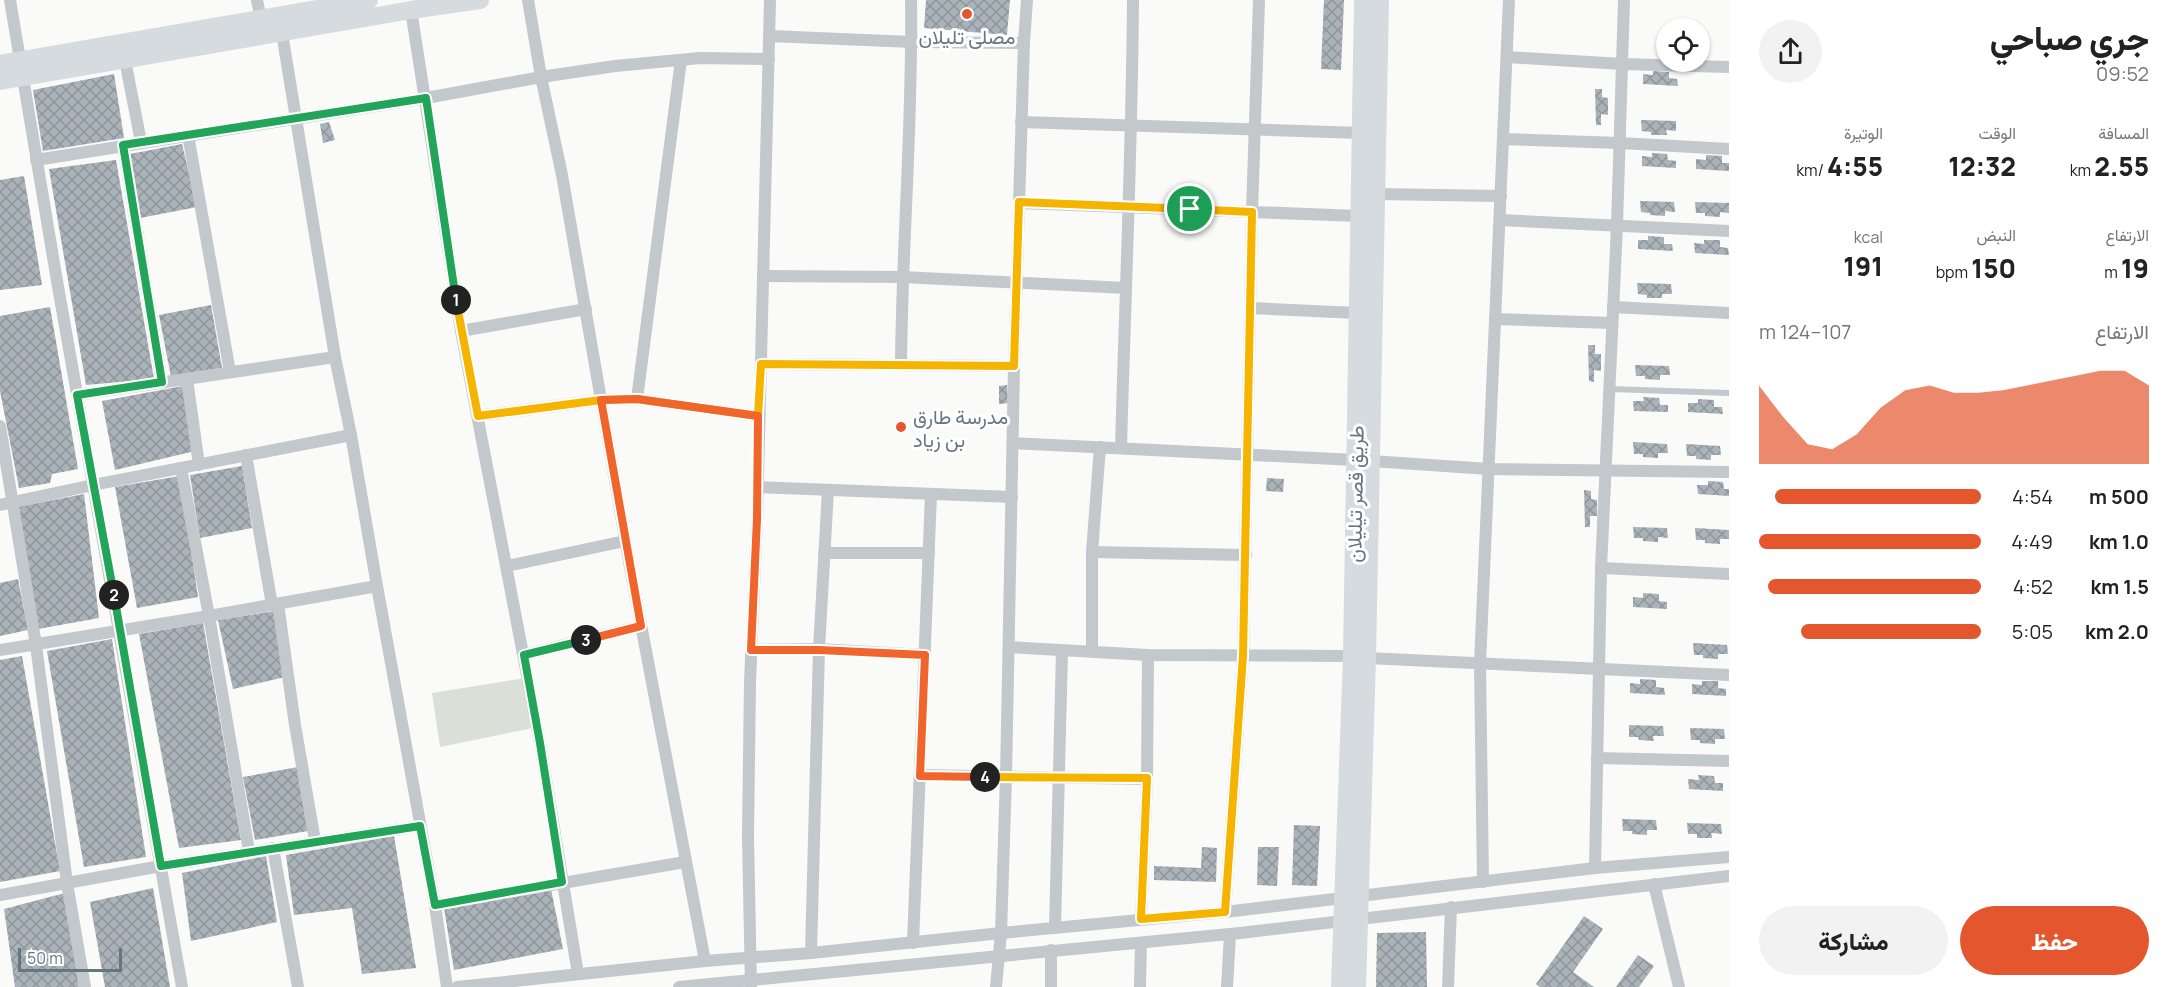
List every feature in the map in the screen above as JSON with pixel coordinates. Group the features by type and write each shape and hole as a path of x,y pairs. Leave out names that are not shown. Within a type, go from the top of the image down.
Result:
{"main road":[{"path":"0,64 21,69 125,60 281,25 369,0"},
{"path":"0,81 21,69 261,20 281,25 480,0"},
{"name":"طريق قصر تيليلان","path":"1363,0 1357,313 1363,460"},
{"name":"طريق قصر تيليلان","path":"1340,987 1351,898 1360,657 1363,460 1376,194 1380,0"},
{"name":"طريق قصر تيليلان","path":"1350,920 1357,987"}],"street":[{"path":"10,0 36,160 182,987"},
{"path":"257,0 261,20"},
{"path":"528,0 541,77 562,175 625,541 705,961"},
{"path":"751,984 748,837 751,650 758,487 770,0"},
{"path":"901,364 902,278 912,42 911,0"},
{"path":"996,987 1001,933 1006,777 1014,366 1027,0"},
{"path":"1121,448 1127,207 1132,126 1133,0"},
{"path":"1225,912 1243,656 1246,454 1259,0"},
{"path":"1483,882 1480,664 1509,0"},
{"path":"1595,868 1601,568 1617,226 1624,0"},
{"path":"411,10 461,331 524,655 578,974"},
{"path":"281,25 335,357 435,905 447,987"},
{"path":"770,36 1024,44"},
{"path":"1507,57 1622,64 1729,67"},
{"path":"36,160 615,66 700,58 769,59"},
{"path":"125,60 141,142"},
{"path":"637,399 681,60"},
{"path":"1022,122 1360,133"},
{"path":"188,135 230,372"},
{"path":"1503,139 1729,149"},
{"path":"123,145 162,382"},
{"path":"1376,194 1501,196"},
{"path":"1019,202 1358,216"},
{"path":"1500,220 1729,231"},
{"path":"763,276 902,278 1125,288"},
{"path":"1613,307 1729,312"},
{"path":"461,331 586,309"},
{"path":"1251,309 1357,313"},
{"path":"1496,319 1612,323"},
{"path":"77,395 335,357"},
{"path":"761,364 1014,366"},
{"path":"187,379 199,465"},
{"path":"478,416 601,400 637,399 758,416"},
{"path":"0,426 6,504 36,645 68,883 86,987"},
{"path":"6,504 351,435"},
{"path":"1013,443 1363,460 1489,469 1729,472"},
{"path":"1092,650 1092,552 1100,447"},
{"path":"246,456 275,605 315,841"},
{"path":"181,468 249,851"},
{"path":"758,487 1012,497"},
{"path":"811,953 819,650 828,490"},
{"path":"913,944 931,494"},
{"path":"507,566 625,541"},
{"path":"1092,552 1246,555"},
{"path":"824,554 929,553"},
{"path":"1601,568 1729,574"},
{"path":"0,650 376,586"},
{"path":"524,655 641,626"},
{"path":"1009,647 1148,655 1360,657 1729,675"},
{"path":"751,650 819,650 925,655"},
{"path":"1055,928 1062,651"},
{"path":"1141,919 1147,778 1148,655"},
{"path":"1597,758 1729,761"},
{"path":"920,776 1147,778"},
{"path":"0,895 249,851 420,826"},
{"path":"273,848 298,987"},
{"path":"457,987 705,961 913,944 1351,898 1595,868 1729,857"},
{"path":"435,905 685,862"},
{"path":"679,987 751,984 1052,950 1230,934 1729,876"},
{"path":"1654,884 1679,987"},
{"path":"1448,987 1451,908"},
{"path":"1227,987 1230,934"},
{"path":"1140,987 1141,943"},
{"path":"1051,987 1052,950"}],"lane":[{"path":"1609,389 1729,393"}],"shaded area":[{"path":"526,678 533,728 440,747 432,693"}],"building":[{"name":"مصلى تليلان","path":"926,0 1010,0 1007,35 924,28"},
{"path":"1324,0 1344,0 1341,70 1321,69"},
{"path":"1653,71 1669,72 1669,78 1677,79 1678,86 1643,84 1643,74 1653,75"},
{"path":"114,74 124,138 43,151 33,90"},
{"path":"1595,89 1602,89 1602,97 1608,98 1608,115 1601,114 1601,125 1596,125"},
{"path":"1641,120 1676,121 1676,131 1666,130 1667,135 1651,135 1651,132 1642,131"},
{"path":"329,122 335,140 323,143 320,124"},
{"path":"182,144 197,207 140,218 130,154"},
{"path":"1652,153 1667,154 1668,160 1676,161 1676,168 1642,166 1642,156 1652,157"},
{"path":"1706,155 1722,156 1722,163 1729,163 1729,171 1696,169 1696,159 1706,160"},
{"path":"116,160 154,379 86,385 49,169"},
{"path":"24,176 42,285 0,290 0,180"},
{"path":"1640,201 1674,202 1675,212 1665,211 1665,216 1650,215 1650,213 1641,212"},
{"path":"1695,202 1729,203 1729,213 1720,212 1720,217 1705,216 1705,213 1696,213"},
{"path":"1648,236 1664,237 1664,244 1672,244 1673,251 1638,249 1638,240 1648,240"},
{"path":"1704,240 1720,240 1720,247 1728,248 1729,255 1695,253 1694,243 1704,244"},
{"path":"1637,283 1671,284 1672,294 1662,294 1662,298 1647,298 1647,295 1638,294"},
{"path":"211,305 222,368 171,377 159,315"},
{"path":"50,307 78,469 52,474 50,483 19,488 0,391 0,316"},
{"path":"1588,345 1595,345 1595,354 1601,354 1601,371 1594,370 1594,382 1589,381"},
{"path":"1635,365 1669,366 1670,375 1660,375 1660,380 1645,379 1645,376 1636,376"},
{"path":"1007,385 1008,403 999,404 999,386"},
{"path":"183,386 195,451 115,470 102,401"},
{"path":"1643,397 1659,398 1660,405 1668,405 1668,412 1634,411 1633,401 1644,401"},
{"path":"1698,399 1714,400 1714,407 1722,407 1723,414 1688,412 1688,403 1698,403"},
{"path":"1633,442 1667,444 1668,453 1658,453 1658,458 1643,457 1643,454 1634,454"},
{"path":"1686,444 1720,446 1721,455 1711,455 1711,460 1696,459 1696,456 1687,456"},
{"path":"242,466 252,528 200,538 190,475"},
{"path":"180,476 198,597 137,608 115,487"},
{"path":"1267,478 1284,479 1283,492 1266,491"},
{"path":"1708,481 1723,482 1724,489 1729,489 1729,496 1698,494 1697,485 1708,485"},
{"path":"1584,490 1591,491 1591,499 1597,500 1597,516 1590,516 1590,527 1585,527"},
{"path":"84,494 99,618 38,629 17,507"},
{"path":"1633,527 1667,528 1668,538 1658,537 1658,542 1643,541 1643,538 1634,538"},
{"path":"1695,528 1729,530 1729,539 1720,539 1720,544 1705,543 1705,540 1696,540"},
{"path":"18,579 28,630 0,636 0,583"},
{"path":"1643,593 1659,594 1659,601 1667,602 1667,609 1633,607 1633,597 1643,598"},
{"path":"274,611 285,677 233,689 218,620"},
{"path":"203,623 241,840 179,848 139,634"},
{"path":"112,639 146,857 84,867 47,651"},
{"path":"1693,643 1727,645 1728,654 1718,654 1718,659 1703,658 1703,655 1694,655"},
{"path":"22,656 60,871 0,882 0,660"},
{"path":"1640,679 1656,680 1656,687 1664,688 1665,695 1630,693 1630,683 1640,684"},
{"path":"1702,681 1718,681 1718,688 1726,689 1726,696 1692,694 1692,684 1702,685"},
{"path":"1629,725 1663,726 1664,736 1653,736 1654,741 1629,737"},
{"path":"1690,728 1724,729 1725,739 1715,739 1715,744 1700,743 1700,740 1691,740"},
{"path":"298,767 308,831 255,840 243,777"},
{"path":"1698,775 1714,776 1715,783 1723,783 1723,791 1689,789 1688,779 1699,780"},
{"path":"1622,819 1656,820 1657,830 1647,830 1647,835 1632,834 1632,831 1623,831"},
{"path":"1687,823 1721,824 1722,834 1711,833 1712,838 1697,838 1697,834 1688,834"},
{"path":"1294,825 1320,826 1317,886 1292,885"},
{"path":"394,836 416,968 362,974 352,908 294,915 286,855"},
{"path":"1202,847 1217,848 1216,882 1154,880 1154,866 1201,868"},
{"path":"1258,847 1279,847 1277,886 1257,885"},
{"path":"266,856 277,922 191,941 182,873"},
{"path":"153,888 170,987 105,987 90,902"},
{"path":"551,889 563,949 454,970 444,908"},
{"path":"65,893 79,987 15,987 4,909"},
{"path":"1584,916 1603,929 1573,972 1594,987 1540,987 1536,984"},
{"path":"1426,932 1427,987 1376,987 1377,933"},
{"path":"1638,955 1654,966 1639,987 1616,987"}],"place":[{"name":"مصلى تليلان","path":"967,14"},
{"name":"مدرسة طارق بن زياد","path":"901,427"}],"route":[{"path":"1190,209 1019,202 1014,366 761,364 758,416 637,399 601,400 478,416 461,331 426,98 123,145 162,382 77,395 161,866 420,826 435,905 562,882 524,655 641,626 602,417 601,400 637,399 698,407 758,416 757,519 751,650 819,650 925,655 920,776 1147,778 1141,919 1225,912 1243,656 1252,212 1190,209"}]}
